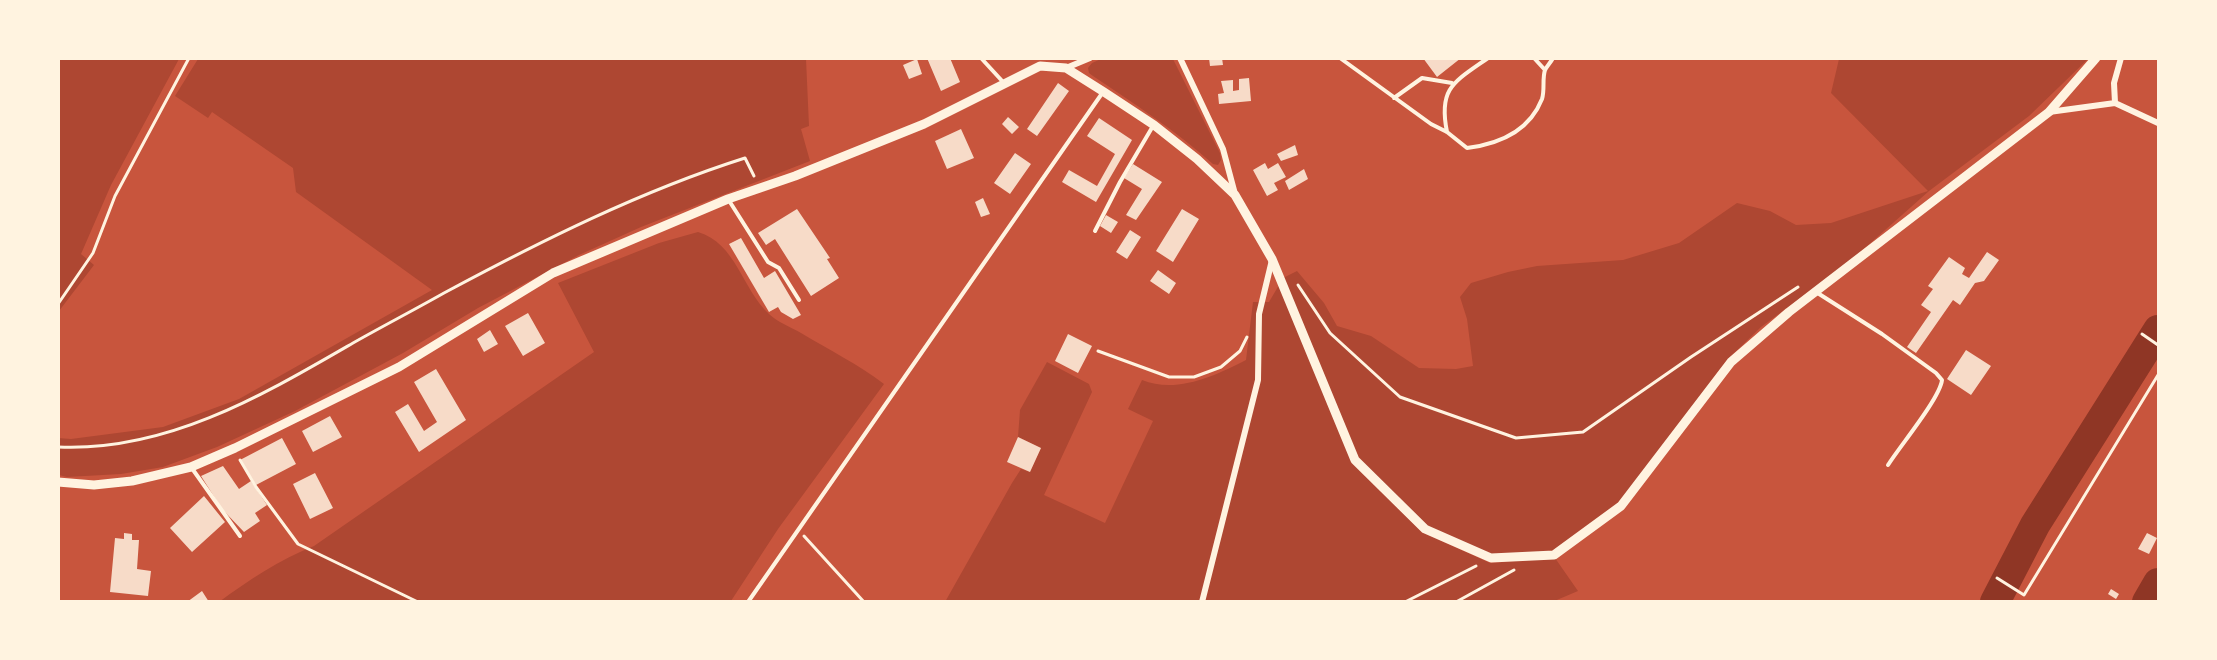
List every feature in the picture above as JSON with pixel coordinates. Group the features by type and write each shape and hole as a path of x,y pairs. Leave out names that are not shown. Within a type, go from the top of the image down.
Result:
{"street":[{"path":"1066,68 1090,58"},
{"path":"1180,58 1223,149 1235,195 1272,259 1355,460 1425,529 1491,558 1554,555 1621,506 1731,362 1815,291 2049,112 2096,58"},
{"path":"2115,103 2114,83 2121,58"},
{"path":"58,482 94,485 132,481 191,467 235,448 399,367 553,273 728,199 795,176 924,124 1043,62 1066,68 1154,125 1197,159 1235,195"},
{"path":"2049,112 2115,103 2158,123"},
{"path":"1202,602 1258,380 1259,314 1272,259"}],"lane":[{"path":"981,58 1004,84"},
{"path":"1340,58 1467,148 1490,145 1510,136 1529,122 1543,98 1545,70 1553,58"},
{"path":"1447,132 1442,111 1452,83 1488,58"},
{"path":"1534,58 1545,70"},
{"path":"1394,98 1422,78 1452,83"},
{"path":"748,602 1104,92"},
{"path":"1095,231 1119,182 1154,125"},
{"path":"728,199 768,262 779,268 799,300"},
{"path":"1815,291 1882,334 1936,373 1942,380 1929,407 1888,465"},
{"path":"191,467 240,536"}],"path":[{"path":"58,304 93,253 115,196 189,58"},
{"path":"58,447 125,442 190,427 278,387 467,281 571,228 713,168 745,158 758,189"},
{"path":"1299,287 1330,333 1400,397 1516,438 1583,432 1788,293"},
{"path":"1098,351 1169,377 1194,377 1221,367 1240,351 1259,314"},
{"path":"2142,334 2158,345"},
{"path":"1997,578 2024,595 2158,375"},
{"path":"235,448 256,487 298,544 418,602"},
{"path":"798,528 864,602"},
{"path":"1405,602 1491,558"},
{"path":"1456,602 1517,569"}],"shaded area":[{"path":"1103,58 1173,59 1220,153 1221,160 1218,165 1213,164 1170,129 1089,73 1088,68 1092,63"},
{"path":"58,59 179,59 111,185 81,254 94,265 59,311"},
{"path":"198,59 806,59 809,126 801,129 810,161 641,227 579,255 478,308 403,353 295,411 217,447 163,467 121,474 67,477 59,475 58,438 71,439 163,427 239,399 432,290 296,192 293,168 212,112 208,118 175,96"},
{"path":"1839,59 2088,59 2029,116 1929,191 1848,263 1761,327 1727,360 1619,503 1552,551 1490,556 1425,526 1357,458 1283,278 1297,271 1324,303 1337,326 1371,336 1419,368 1456,369 1473,366 1467,319 1460,297 1471,283 1537,266 1623,260 1679,243 1737,203 1770,211 1796,225 1831,223 1928,191 1831,93"},
{"path":"698,232 711,238 730,256 760,304 772,317 884,384 778,529 731,601 219,602 265,571 314,546 594,352 558,283 659,243"},
{"path":"1279,285 1352,462 1422,532 1490,563 1555,558 1578,591 1552,602 945,602 1012,483 1021,469 1030,472 1041,448 1018,437 1020,410 1047,362 1089,384 1092,392 1044,495 1105,523 1153,421 1128,409 1142,380 1155,384 1182,384 1208,377 1246,360 1253,302 1269,302"}],"building":[{"path":"927,58 950,58 960,82 941,91"},
{"path":"1209,58 1222,58 1223,65 1210,66"},
{"path":"1423,58 1461,58 1437,77"},
{"path":"917,59 922,74 909,79 903,65"},
{"path":"1249,78 1251,101 1219,104 1218,94 1224,93 1221,81 1233,80 1233,91 1239,90 1239,79"},
{"path":"1058,83 1069,91 1037,136 1027,129"},
{"path":"1008,117 1019,127 1012,134 1002,124"},
{"path":"1099,118 1132,140 1096,202 1062,182 1069,170 1097,186 1115,154 1087,136"},
{"path":"961,129 974,158 947,169 935,141"},
{"path":"1295,145 1298,155 1281,161 1277,154"},
{"path":"1015,153 1031,164 1010,194 994,183"},
{"path":"1265,163 1268,169 1278,163 1286,177 1274,183 1278,190 1267,196 1253,170"},
{"path":"1133,164 1162,182 1136,220 1126,215 1142,189 1124,178"},
{"path":"1304,169 1308,179 1289,190 1285,181"},
{"path":"983,198 990,214 981,217 975,202"},
{"path":"797,209 830,258 827,259 839,278 811,296 775,239 766,245 758,233"},
{"path":"1182,209 1199,219 1173,262 1156,251"},
{"path":"1106,215 1118,222 1111,233 1100,226"},
{"path":"1130,230 1141,237 1127,259 1116,252"},
{"path":"741,238 764,278 775,271 801,315 793,319 781,312 778,307 769,312 729,244"},
{"path":"1987,252 1999,260 1984,281 1975,283 1960,305 1953,300 1916,353 1907,347 1931,312 1921,305 1933,289 1928,286 1949,257 1965,268 1962,274 1969,278"},
{"path":"1158,270 1176,283 1169,294 1150,281"},
{"path":"528,313 545,343 523,356 505,326"},
{"path":"490,330 498,344 484,352 477,339"},
{"path":"1068,334 1092,346 1078,373 1055,361"},
{"path":"1966,350 1991,366 1971,395 1947,379"},
{"path":"436,369 466,420 419,452 395,412 408,404 424,431 437,422 414,382"},
{"path":"330,416 342,437 313,452 302,431"},
{"path":"1018,437 1041,448 1030,472 1007,462"},
{"path":"282,438 296,464 256,485 240,460"},
{"path":"223,466 239,489 251,481 267,505 255,513 260,521 244,532 222,509 201,476"},
{"path":"315,473 333,508 310,519 293,484"},
{"path":"204,496 225,522 192,552 170,528"},
{"path":"124,533 132,534 132,540 139,540 137,569 151,571 148,596 110,592 115,538 124,539"},
{"path":"2147,533 2157,538 2149,554 2138,549"},
{"path":"2111,589 2119,594 2116,599 2108,594"},
{"path":"202,591 209,602 187,602"}],"waterway":[{"path":"1995,602 2035,525 2158,330"},
{"path":"2147,602 2158,583"}]}
